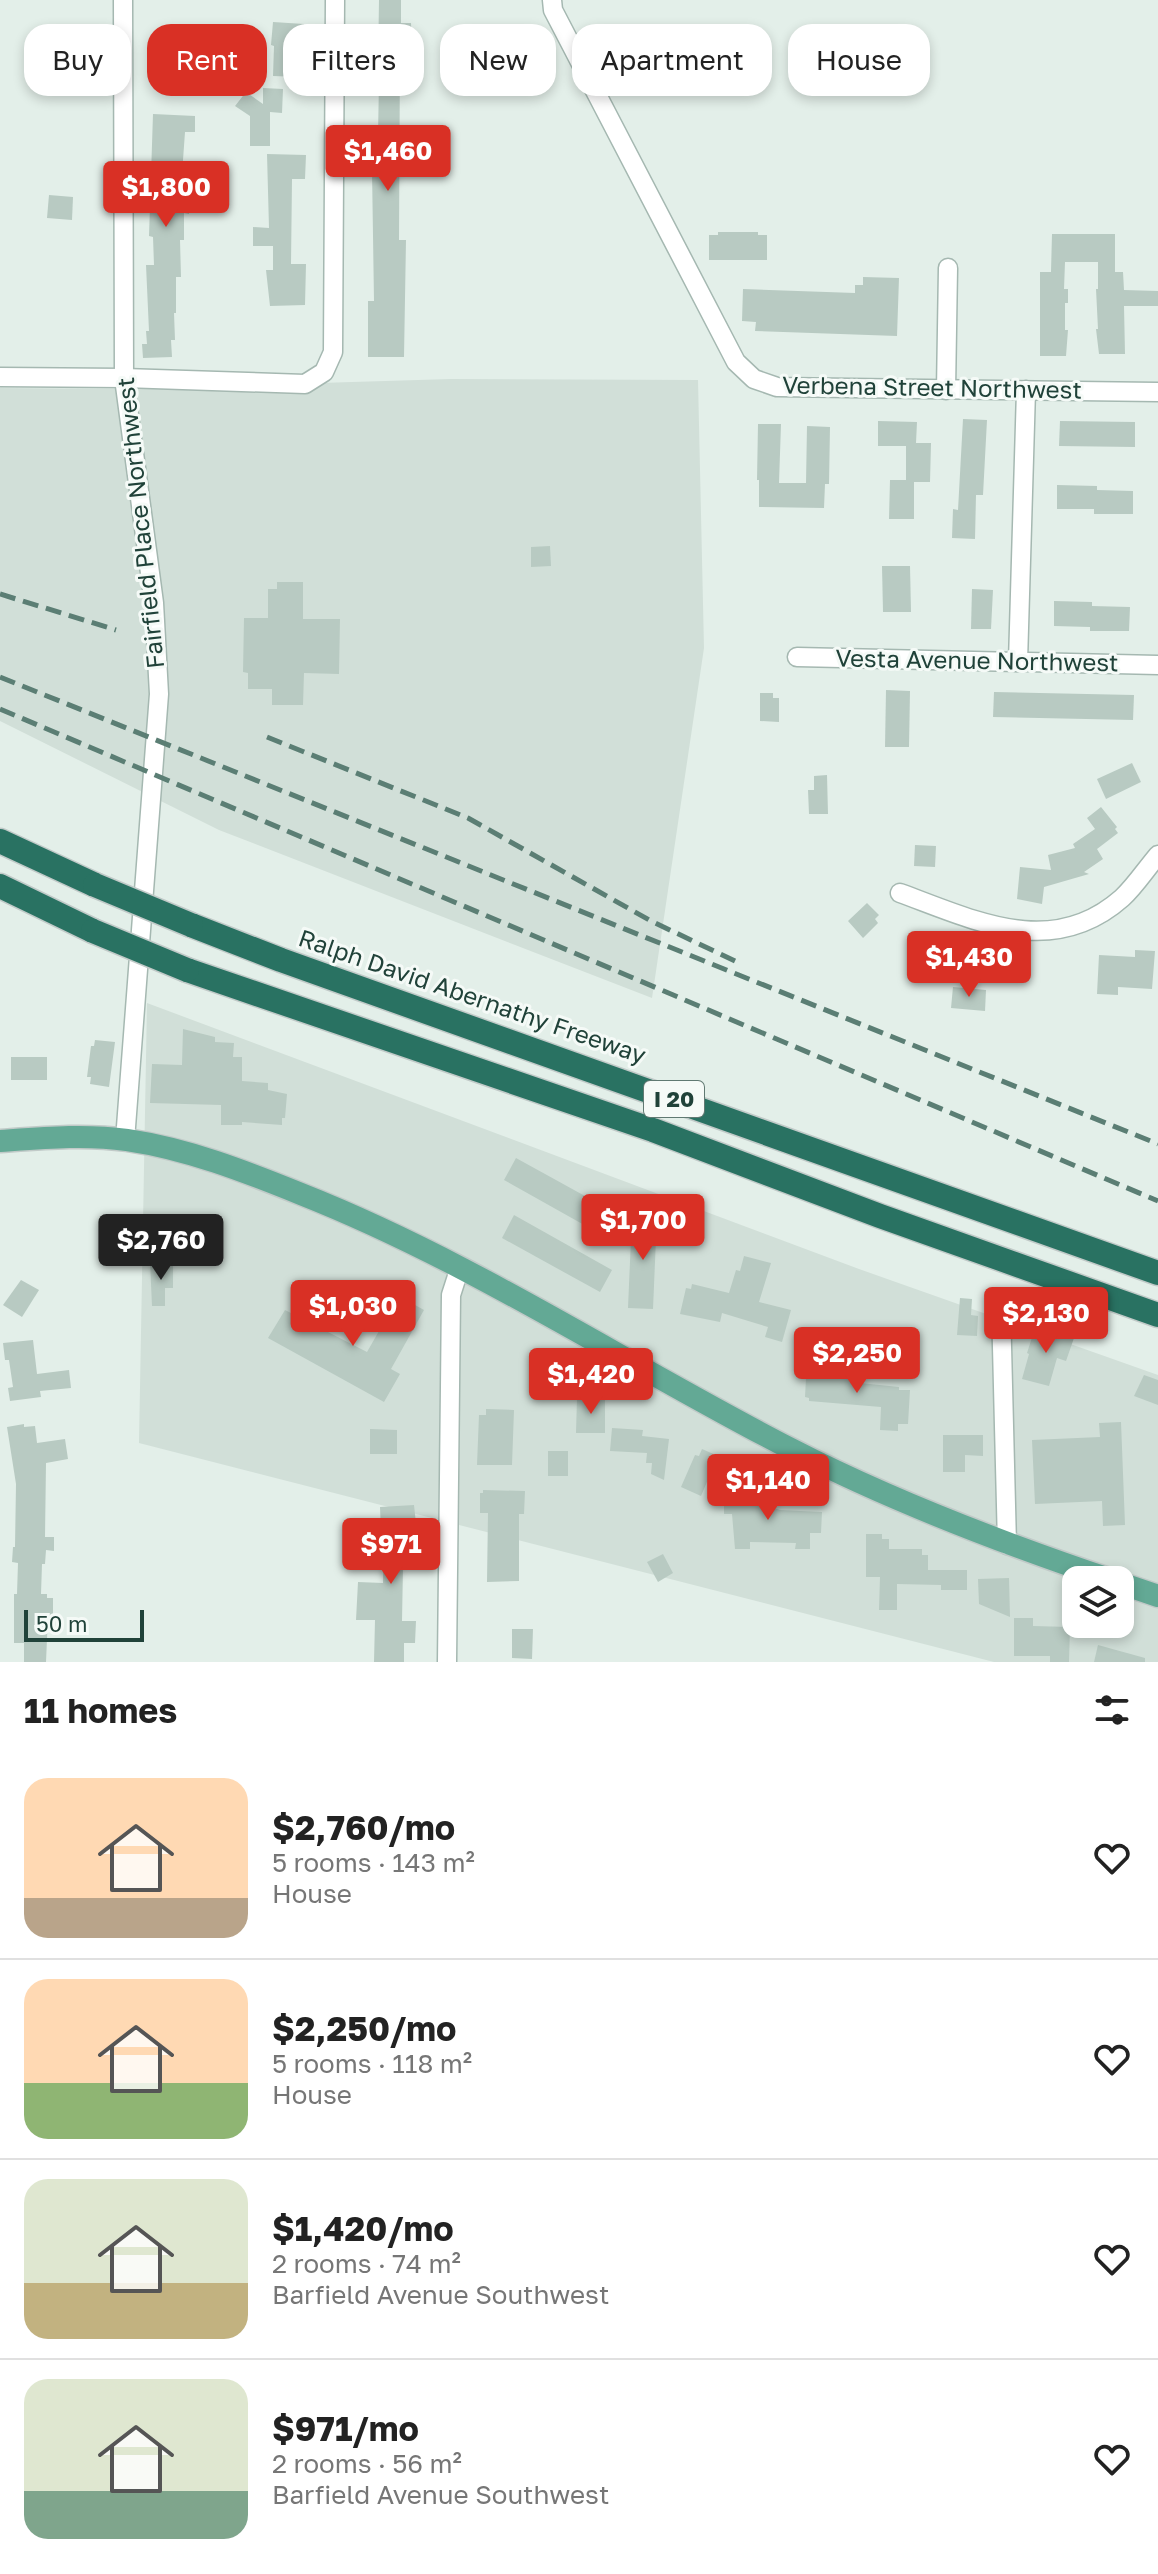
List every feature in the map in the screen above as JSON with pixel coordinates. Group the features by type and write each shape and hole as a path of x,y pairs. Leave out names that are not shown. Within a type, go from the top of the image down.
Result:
{"highway":[{"name":"Ralph David Abernathy Freeway","path":"0,841 95,885 281,960 1158,1273"},
{"name":"I 20","path":"0,886 93,931 187,970 653,1130 880,1216 1158,1315"}],"main road":[{"path":"0,1141 64,1136 125,1140 182,1151 235,1168 356,1216 460,1267 792,1449 898,1500 1007,1545 1070,1566"},
{"path":"1134,1588 1158,1596"}],"street":[{"name":"Fairfield Place Northwest","path":"123,0 124,378 154,603 159,694 125,1140"},
{"path":"0,377 305,384 324,372 333,352 335,0"},
{"name":"Verbena Street Northwest","path":"552,0 553,10 736,362 754,379 777,387 1158,392"},
{"path":"946,390 948,268"},
{"path":"1018,662 1026,390"},
{"name":"Vesta Avenue Northwest","path":"797,657 1158,665"},
{"path":"900,893 980,922 1016,931 1054,930 1090,919 1121,898 1158,855"},
{"path":"447,1662 451,1295 460,1267"},
{"path":"1001,1307 1007,1545"}],"shaded area":[{"path":"451,379 698,380 704,648 652,998 219,830 0,721 0,388 118,389"},
{"path":"147,1003 859,1269 1158,1375 1158,1662 994,1662 139,1443"}],"building":[{"path":"379,0 401,0 401,23 411,24 379,24"},
{"path":"273,22 304,24 283,24 283,76 273,76 274,46 271,45"},
{"path":"267,88 283,89 282,113 270,112 270,146 250,146 250,116 235,106 243,96 252,96 263,104"},
{"path":"379,96 400,96 399,240 406,240 404,357 368,357 368,301 374,301 372,170 374,136 378,136"},
{"path":"153,114 195,116 195,132 185,132 183,160 184,189 195,190 195,206 189,205 189,214 184,213 184,240 180,240 181,277 176,277 172,357 143,358 142,344 147,344 146,331 149,331 146,265 154,265 153,237 149,236"},
{"path":"267,154 306,155 305,179 292,179 291,264 306,264 305,305 270,306 266,270 273,270 273,246 253,246 253,227 269,228"},
{"path":"49,195 73,197 72,220 47,218"},
{"path":"718,232 758,232 758,235 767,235 767,260 709,260 709,235 718,235"},
{"path":"1052,234 1115,234 1115,272 1123,272 1124,290 1158,291 1158,306 1124,306 1125,354 1099,354 1096,329 1098,262 1065,262 1064,289 1068,289 1068,303 1065,303 1065,330 1068,330 1066,356 1040,356 1040,272 1051,272"},
{"path":"863,277 899,278 897,336 755,331 756,322 742,321 743,289 855,293 855,285 863,285"},
{"path":"963,419 987,420 983,495 976,495 975,539 952,538 953,509 958,510"},
{"path":"878,421 917,422 916,443 931,443 930,482 914,482 914,519 889,519 890,480 906,480 906,446 878,446"},
{"path":"1060,421 1135,422 1135,447 1059,446"},
{"path":"758,424 781,424 779,483 806,483 807,426 830,427 829,484 825,484 824,508 759,507"},
{"path":"1057,485 1133,491 1133,514 1094,514 1094,509 1057,509"},
{"path":"550,546 551,566 531,567 531,547"},
{"path":"882,566 910,566 911,612 883,612"},
{"path":"277,582 303,582 303,619 340,619 339,674 304,673 303,705 272,705 272,689 248,689 248,673 243,672 244,618 268,618 268,589 277,589"},
{"path":"972,589 993,590 991,629 971,629"},
{"path":"1054,601 1130,607 1129,631 1090,631 1090,627 1054,626"},
{"path":"886,690 910,691 909,747 885,747"},
{"path":"994,692 1134,695 1133,720 993,717"},
{"path":"760,693 773,693 773,698 779,698 779,722 760,721"},
{"path":"1132,763 1141,782 1106,799 1097,779"},
{"path":"827,775 828,814 809,814 808,790 814,790 814,776"},
{"path":"1101,807 1117,827 1118,833 1097,849 1103,859 1084,872 1089,874 1044,887 1042,904 1017,899 1020,867 1051,870 1048,855 1075,848 1073,844 1095,829 1087,818"},
{"path":"915,845 936,846 935,867 914,866"},
{"path":"867,903 879,915 875,919 878,923 863,938 848,921"},
{"path":"1135,950 1155,951 1152,989 1118,987 1118,995 1097,994 1099,955 1135,957"},
{"path":"953,987 986,990 985,1011 951,1008"},
{"path":"183,1029 215,1037 215,1042 234,1043 233,1057 242,1057 242,1081 268,1083 268,1090 287,1094 282,1125 242,1122 242,1125 221,1125 221,1105 150,1103 152,1064 182,1065"},
{"path":"95,1040 115,1042 109,1087 90,1084 91,1077 87,1077 91,1046 94,1046"},
{"path":"11,1057 47,1057 47,1080 11,1080"},
{"path":"516,1158 614,1212 602,1235 504,1180"},
{"path":"514,1215 612,1270 600,1292 502,1238"},
{"path":"632,1215 657,1215 653,1309 628,1308"},
{"path":"744,1256 771,1263 759,1302 791,1310 782,1342 765,1337 768,1327 722,1313 720,1322 680,1314 686,1288 691,1289 692,1284 729,1293"},
{"path":"150,1261 173,1264 173,1288 165,1288 165,1306 152,1306"},
{"path":"21,1280 39,1290 22,1317 3,1305"},
{"path":"399,1296 424,1310 391,1369 400,1374 384,1402 268,1338 285,1310 367,1352"},
{"path":"960,1298 972,1299 971,1315 978,1316 977,1336 957,1335"},
{"path":"1036,1325 1074,1338 1066,1361 1057,1358 1049,1386 1022,1379"},
{"path":"864,1334 881,1335 879,1356 863,1355"},
{"path":"33,1340 37,1374 69,1370 71,1388 40,1391 41,1397 10,1401 8,1388 13,1387 3,1343"},
{"path":"807,1359 830,1361 829,1378 910,1390 908,1424 898,1424 898,1431 880,1430 881,1407 809,1401 805,1397"},
{"path":"1144,1375 1158,1380 1158,1405 1134,1396"},
{"path":"540,1376 569,1377 568,1400 539,1399"},
{"path":"577,1398 605,1398 605,1433 576,1433"},
{"path":"486,1409 514,1410 512,1465 477,1465 479,1415 486,1415"},
{"path":"1121,1422 1125,1525 1103,1526 1102,1501 1035,1504 1032,1440 1100,1437 1099,1423"},
{"path":"24,1424 24,1427 35,1426 37,1443 65,1439 68,1459 46,1463 45,1537 54,1537 54,1551 46,1550 45,1564 42,1564 41,1594 53,1598 53,1616 48,1616 46,1662 24,1662 24,1643 14,1643 14,1594 17,1594 18,1563 12,1562 16,1484 7,1427"},
{"path":"612,1428 643,1430 642,1436 669,1439 664,1480 651,1474 652,1463 646,1463 647,1453 610,1451"},
{"path":"370,1429 397,1430 397,1454 370,1454"},
{"path":"943,1435 983,1435 983,1456 965,1455 965,1472 943,1472"},
{"path":"702,1449 718,1456 701,1496 681,1487 695,1455 699,1456"},
{"path":"548,1451 568,1451 568,1476 548,1476"},
{"path":"724,1486 737,1486 737,1492 749,1492 749,1501 774,1502 774,1508 780,1510 822,1512 821,1533 810,1533 810,1549 795,1549 796,1543 750,1542 750,1549 735,1549 732,1514 724,1514"},
{"path":"483,1490 525,1491 524,1514 519,1514 519,1581 487,1582 488,1513 480,1513 480,1493"},
{"path":"414,1505 419,1551 414,1551 413,1567 403,1567 402,1621 416,1621 415,1643 404,1643 404,1662 374,1662 375,1620 356,1620 358,1582 383,1583 384,1530 381,1530 380,1507"},
{"path":"866,1534 882,1534 882,1539 889,1539 889,1549 922,1549 922,1555 928,1555 928,1570 967,1570 967,1590 941,1590 941,1585 897,1584 897,1610 879,1610 880,1577 866,1577"},
{"path":"663,1554 673,1573 658,1582 647,1562"},
{"path":"1009,1578 1010,1617 979,1604 978,1579"},
{"path":"1014,1618 1033,1618 1033,1626 1062,1627 1062,1638 1070,1638 1069,1662 1050,1662 1050,1656 1014,1656"},
{"path":"512,1629 533,1629 532,1659 512,1658"},
{"path":"1098,1645 1145,1658 1145,1662 1094,1662"}],"railway":[{"path":"0,594 116,630"},
{"path":"0,677 1158,1144"},
{"path":"0,709 1158,1201"},
{"path":"267,737 468,818 651,921 735,961"}]}
